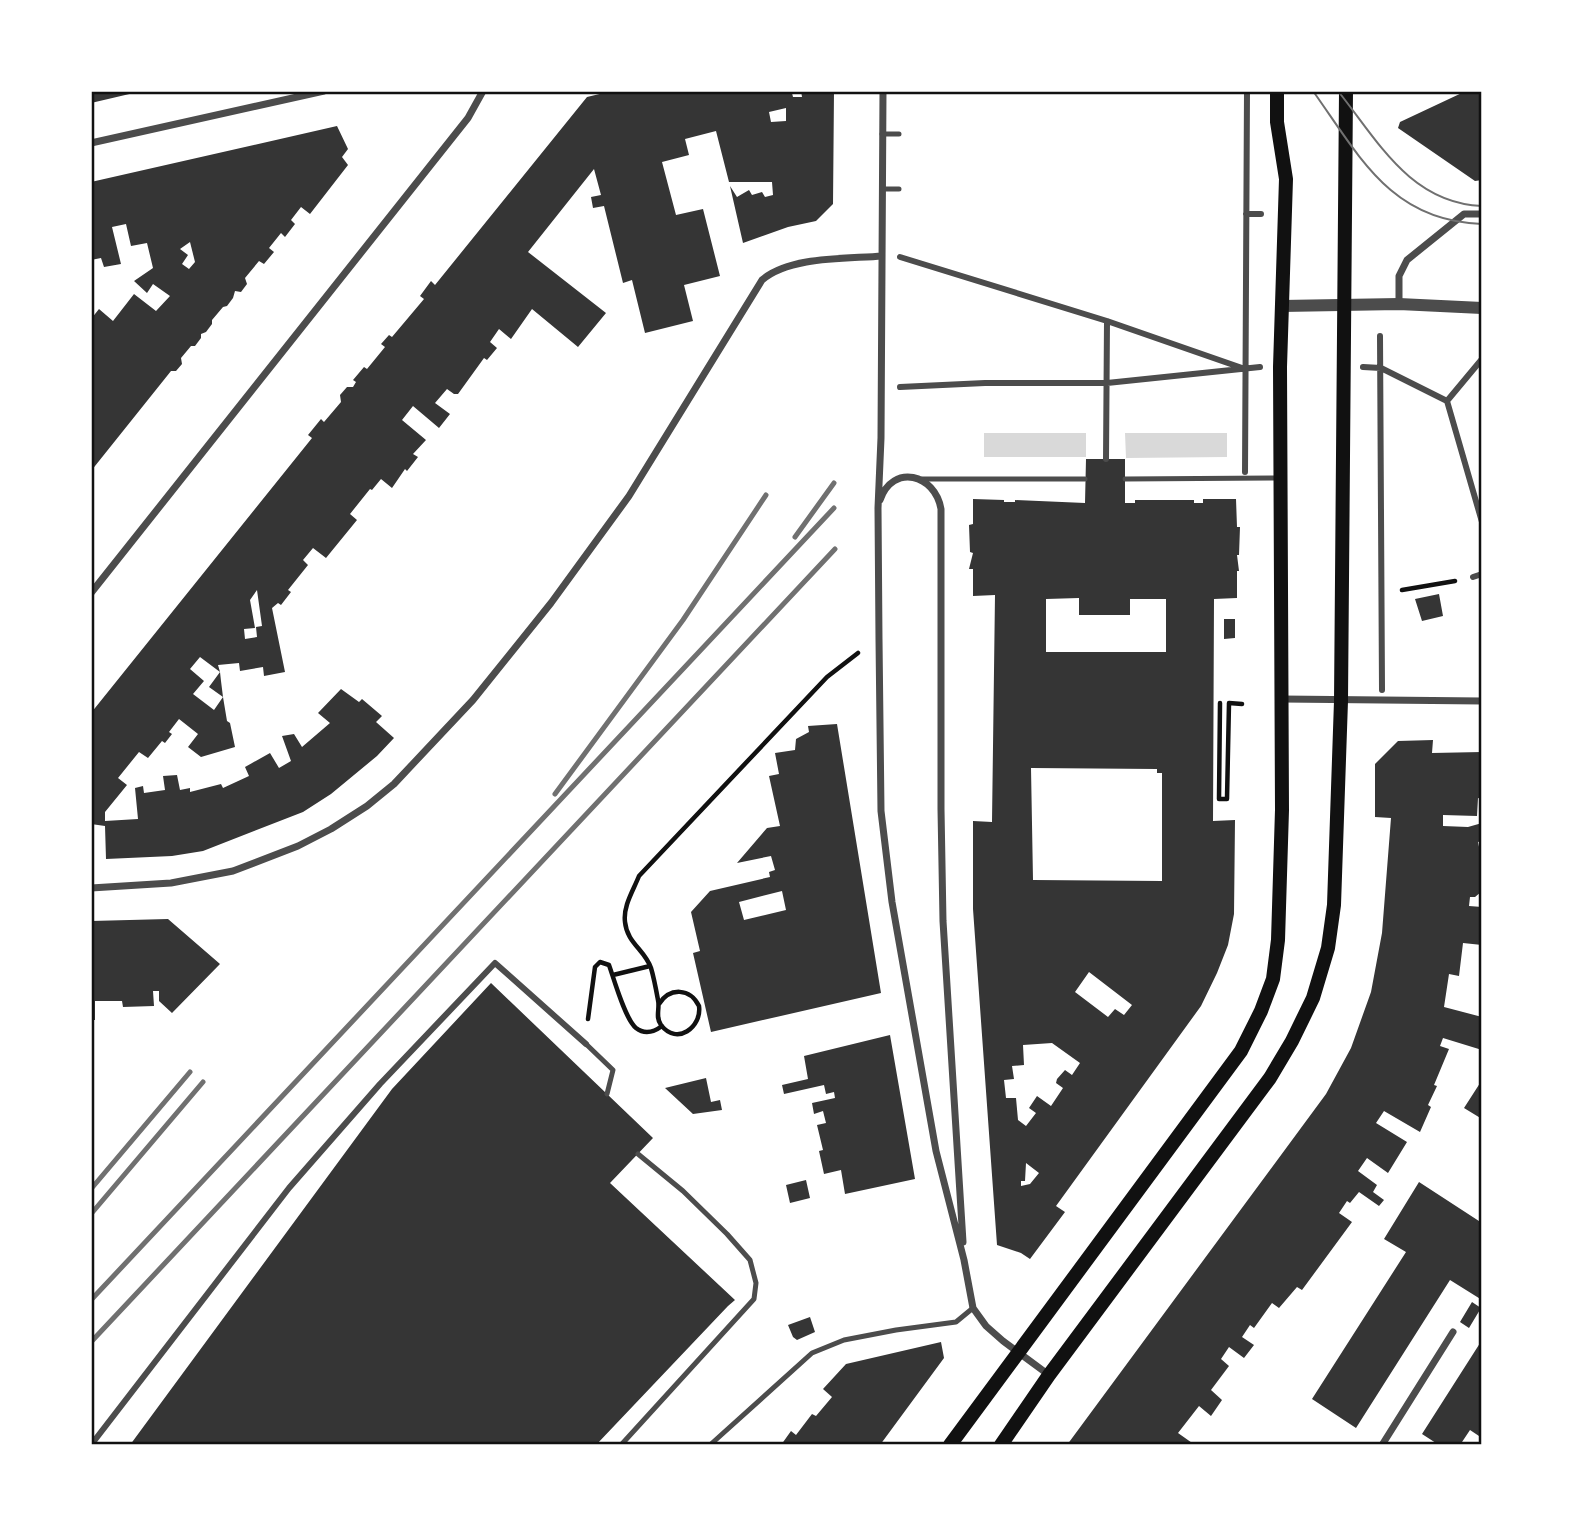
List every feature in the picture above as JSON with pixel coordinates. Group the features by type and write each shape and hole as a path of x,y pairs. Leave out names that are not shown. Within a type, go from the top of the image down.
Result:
{"main road":[{"path":"950,1445 1241,1051 1261,1012 1273,979 1278,940 1282,810 1282,306 1286,178 1278,122 1277,91"},
{"path":"1001,1445 1049,1375 1270,1077 1292,1041 1313,998 1328,948 1334,905 1341,701 1346,91"}],"street":[{"path":"91,143 324,91"},
{"path":"91,593 468,118 483,91"},
{"path":"883,91 881,438 878,508 881,811 892,902 936,1151 964,1260 973,1308 986,1326 1049,1375"},
{"path":"1245,472 1247,91"},
{"path":"1246,214 1261,214"},
{"path":"1399,304 1399,276 1407,260 1464,214 1482,214"},
{"path":"91,888 171,883 233,871 298,846 367,806 409,769 473,700 551,603 629,496 762,280 792,265 882,256"},
{"path":"900,257 1107,321 1245,369"},
{"path":"1282,306 1399,304 1482,308"},
{"path":"1107,321 1107,459"},
{"path":"1380,336 1382,690"},
{"path":"1447,401 1482,359"},
{"path":"900,387 985,383 1107,383 1260,367"},
{"path":"1363,368 1381,368 1447,401 1482,522"},
{"path":"878,508 887,485 910,476 922,479 932,486 939,496 941,509 943,921 964,1260"},
{"path":"1473,577 1482,574"},
{"path":"1282,699 1482,702"},
{"path":"91,1445 289,1188 380,1084 495,963 586,1044"},
{"path":"1382,1445 1453,1332"}],"lane":[{"path":"882,134 899,134"},
{"path":"882,189 899,190"},
{"path":"1125,479 1281,478"},
{"path":"922,479 1085,479"},
{"path":"586,1044 613,1070 607,1094"},
{"path":"621,1445 754,1299 756,1283 750,1260 727,1234 683,1191 638,1154"},
{"path":"709,1445 812,1353 844,1340 956,1322 973,1308"}],"path":[{"path":"1391,592 1465,579"},
{"path":"659,1004 669,993 683,992 696,1000 700,1014 695,1026 683,1034 670,1032 662,1026 658,1017 659,1004 650,966 643,953 633,945 625,922 627,902 639,876 827,677 853,657"},
{"path":"1229,703 1227,799 1219,799 1217,703 1229,703 1242,704"},
{"path":"586,1044 595,967 600,962 605,962 613,975 635,1028 654,1032 662,1026"},
{"path":"613,975 650,966"}],"shaded area":[{"path":"984,433 1086,433 1086,457 984,457"},
{"path":"1125,433 1227,433 1227,457 1126,458"}],"building":[{"path":"91,91 138,91 138,92 91,103"},
{"path":"612,91 785,91 786,94 792,93 793,97 802,97 801,91 834,91 833,204 816,221 788,227 743,243 730,186 737,197 749,190 752,195 762,192 765,197 773,195 772,182 729,182 716,131 685,139 689,155 662,162 676,215 703,209 720,276 684,285 693,321 645,333 632,280 623,283 604,206 593,208 591,197 601,195 594,169 528,252 606,313 578,347 532,309 511,339 499,329 490,342 497,348 487,360 484,358 458,394 447,389 435,403 450,414 439,428 413,406 402,420 426,440 413,454 418,457 407,471 405,469 392,488 381,479 370,489 350,514 357,520 326,558 313,548 303,560 308,565 288,590 291,592 281,605 278,603 272,608 285,672 264,676 263,667 240,671 239,663 218,665 220,672 200,657 190,669 204,681 193,694 214,710 223,697 235,747 201,757 188,747 198,734 179,719 165,743 162,741 148,758 139,752 118,778 127,785 105,812 105,821 138,819 135,788 143,786 144,793 165,790 163,776 177,775 180,790 190,788 190,792 221,784 223,788 249,776 245,767 270,753 279,768 291,761 282,736 294,734 302,747 330,723 318,713 341,689 359,702 362,699 382,716 376,722 394,738 377,756 331,794 303,812 203,851 172,856 106,859 105,826 91,824 91,713 312,438 308,435 321,419 324,422 341,402 340,395 347,387 353,387 356,382 353,380 364,367 367,369 385,347 381,344 389,335 392,337 424,299 420,296 431,281 435,285 587,97","holes":["786,108 786,121 771,122 769,112","257,590 262,626 256,627 257,637 245,639 244,629 255,628 250,600"]},
{"path":"1466,91 1482,91 1482,180 1475,181 1398,128 1400,122"},
{"path":"337,126 348,149 342,157 348,165 310,214 301,207 291,220 295,224 285,237 281,233 269,248 274,252 264,264 259,261 245,278 247,284 241,292 235,291 233,298 212,320 212,324 201,334 195,346 191,346 181,358 182,364 176,371 171,371 91,471 91,319 99,309 113,321 134,294 156,311 170,296 153,284 147,293 134,281 153,268 147,243 131,246 126,224 112,227 121,264 104,267 101,258 91,260 91,182","holes":["190,242 195,262 189,269 182,264 188,255 180,249"]},
{"path":"1086,459 1125,459 1125,503 1135,503 1135,500 1194,500 1194,503 1203,503 1203,499 1236,499 1237,527 1240,527 1237,598 1214,599 1213,821 1235,820 1234,914 1228,945 1201,1006 1056,1206 1065,1212 1030,1259 997,1245 973,909 973,821 992,822 995,595 973,596 973,569 969,569 973,553 970,552 969,525 973,524 973,499 1085,503","holes":["1079,598 1079,615 1130,615 1130,599 1166,599 1166,652 1046,652 1046,599","1031,768 1157,769 1157,773 1162,773 1162,881 1033,880","1089,972 1132,1005 1124,1015 1115,1009 1108,1017 1075,992","1052,1043 1080,1063 1072,1075 1065,1070 1057,1079 1056,1083 1063,1088 1051,1106 1037,1096 1029,1108 1036,1113 1026,1126 1018,1120 1016,1098 1006,1098 1004,1080 1014,1079 1012,1066 1024,1065 1023,1045","1026,1163 1039,1173 1030,1184 1021,1186 1021,1181 1025,1181"]},
{"path":"1439,594 1443,616 1422,621 1415,599"},
{"path":"1224,619 1235,619 1235,638 1224,639"},
{"path":"220,672 221,681 223,697 209,687"},
{"path":"837,724 881,993 711,1032 693,953 700,951 691,912 710,891 770,877 769,872 775,870 771,856 737,863 767,828 780,826 769,776 779,774 775,753 795,750 796,739 809,732 808,726","holes":["782,891 786,910 744,920 739,902"]},
{"path":"1433,740 1432,753 1482,752 1482,799 1478,798 1477,816 1443,815 1443,826 1468,827 1482,823 1482,841 1478,842 1482,861 1482,888 1475,897 1470,897 1469,906 1482,907 1482,945 1463,943 1459,976 1449,974 1444,1007 1482,1017 1482,1050 1443,1038 1440,1046 1449,1049 1434,1085 1437,1086 1428,1105 1431,1107 1420,1132 1384,1111 1376,1123 1407,1142 1388,1173 1367,1158 1358,1171 1377,1185 1373,1192 1384,1200 1379,1206 1359,1192 1350,1203 1347,1201 1339,1213 1352,1222 1302,1290 1297,1287 1279,1308 1272,1303 1254,1328 1250,1325 1242,1337 1254,1345 1244,1358 1229,1347 1221,1359 1229,1366 1211,1390 1222,1400 1211,1416 1199,1406 1178,1433 1195,1445 1067,1445 1326,1094 1351,1048 1371,992 1382,933 1391,818 1375,817 1375,764 1398,741"},
{"path":"168,919 220,964 172,1013 159,1001 159,991 153,991 154,1006 123,1007 122,1001 95,1001 95,1020 91,1020 91,921"},
{"path":"491,983 653,1138 610,1183 735,1300 596,1445 130,1445 392,1089"},
{"path":"890,1035 915,1179 845,1194 841,1170 824,1174 819,1151 823,1150 817,1125 826,1123 823,1111 814,1114 812,1103 835,1098 834,1092 826,1094 824,1085 784,1094 782,1085 808,1079 804,1056"},
{"path":"706,1078 711,1102 720,1100 722,1110 693,1114 665,1088"},
{"path":"1482,1080 1482,1119 1464,1108"},
{"path":"806,1180 810,1198 790,1203 786,1185"},
{"path":"1419,1182 1482,1223 1482,1300 1450,1280 1356,1428 1312,1399 1406,1252 1384,1239"},
{"path":"1472,1302 1481,1308 1469,1328 1460,1322"},
{"path":"810,1317 815,1332 797,1340 788,1325"},
{"path":"1482,1340 1482,1438 1470,1430 1460,1445 1439,1445 1422,1434"},
{"path":"941,1342 944,1358 880,1445 781,1445 791,1431 796,1435 812,1414 816,1416 832,1397 823,1389 846,1364"}],"tram line":[{"path":"1313,91 1363,161 1401,198 1424,211 1451,220 1482,224"},
{"path":"1338,91 1382,149 1415,181 1435,194 1457,202 1482,206"}],"railway":[{"path":"795,537 834,483"},
{"path":"555,794 683,620 766,495"},
{"path":"91,1300 834,508"},
{"path":"91,1342 835,549"},
{"path":"91,1189 190,1072"},
{"path":"91,1214 203,1082"}]}
